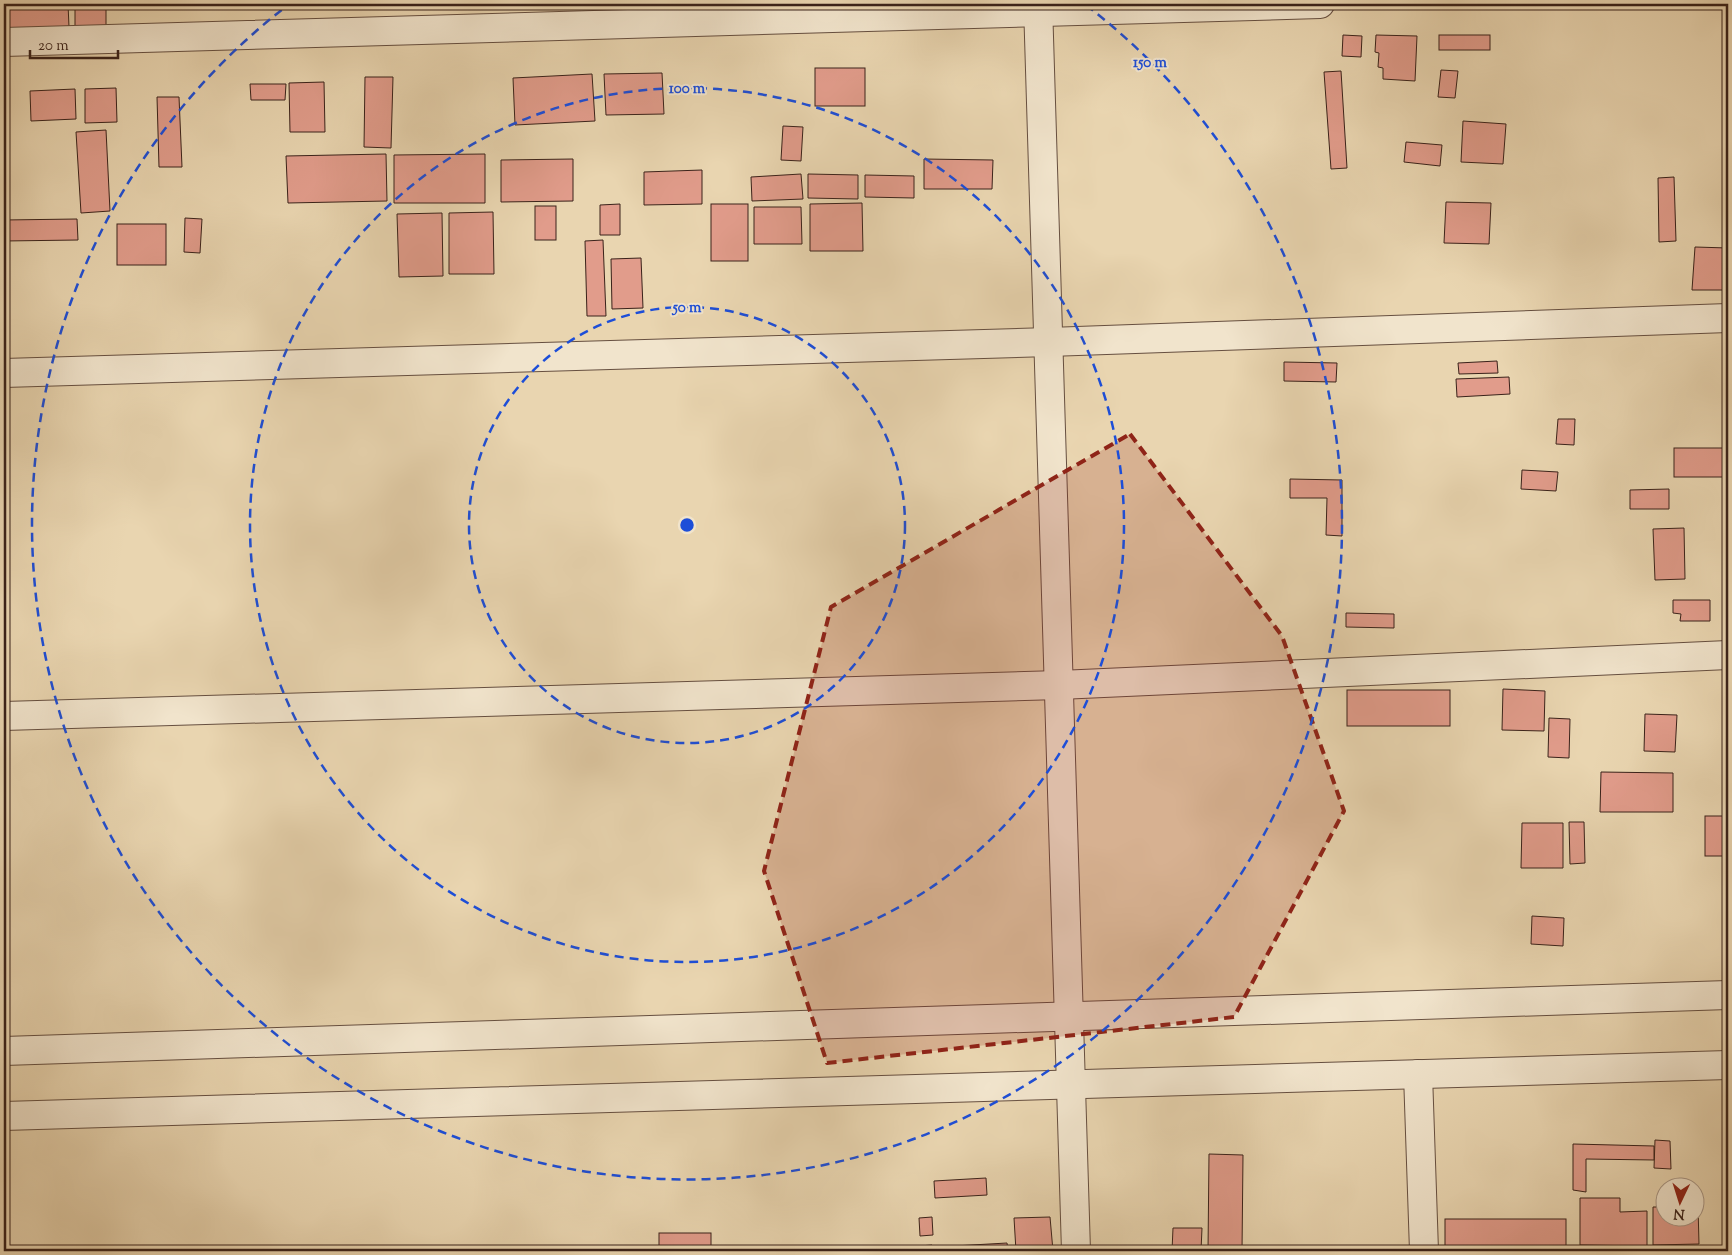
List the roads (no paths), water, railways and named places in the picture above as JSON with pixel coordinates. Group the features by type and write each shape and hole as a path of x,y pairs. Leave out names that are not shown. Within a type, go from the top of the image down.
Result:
{"street":[{"path":"4,42 1038,8 1320,4"},
{"path":"1038,8 1076,1251"},
{"path":"4,373 1048,342 1728,318"},
{"path":"4,716 1059,685 1728,655"},
{"path":"4,1051 1728,996"},
{"path":"4,1116 1728,1065"},
{"path":"1418,1074 1424,1251"}]}
